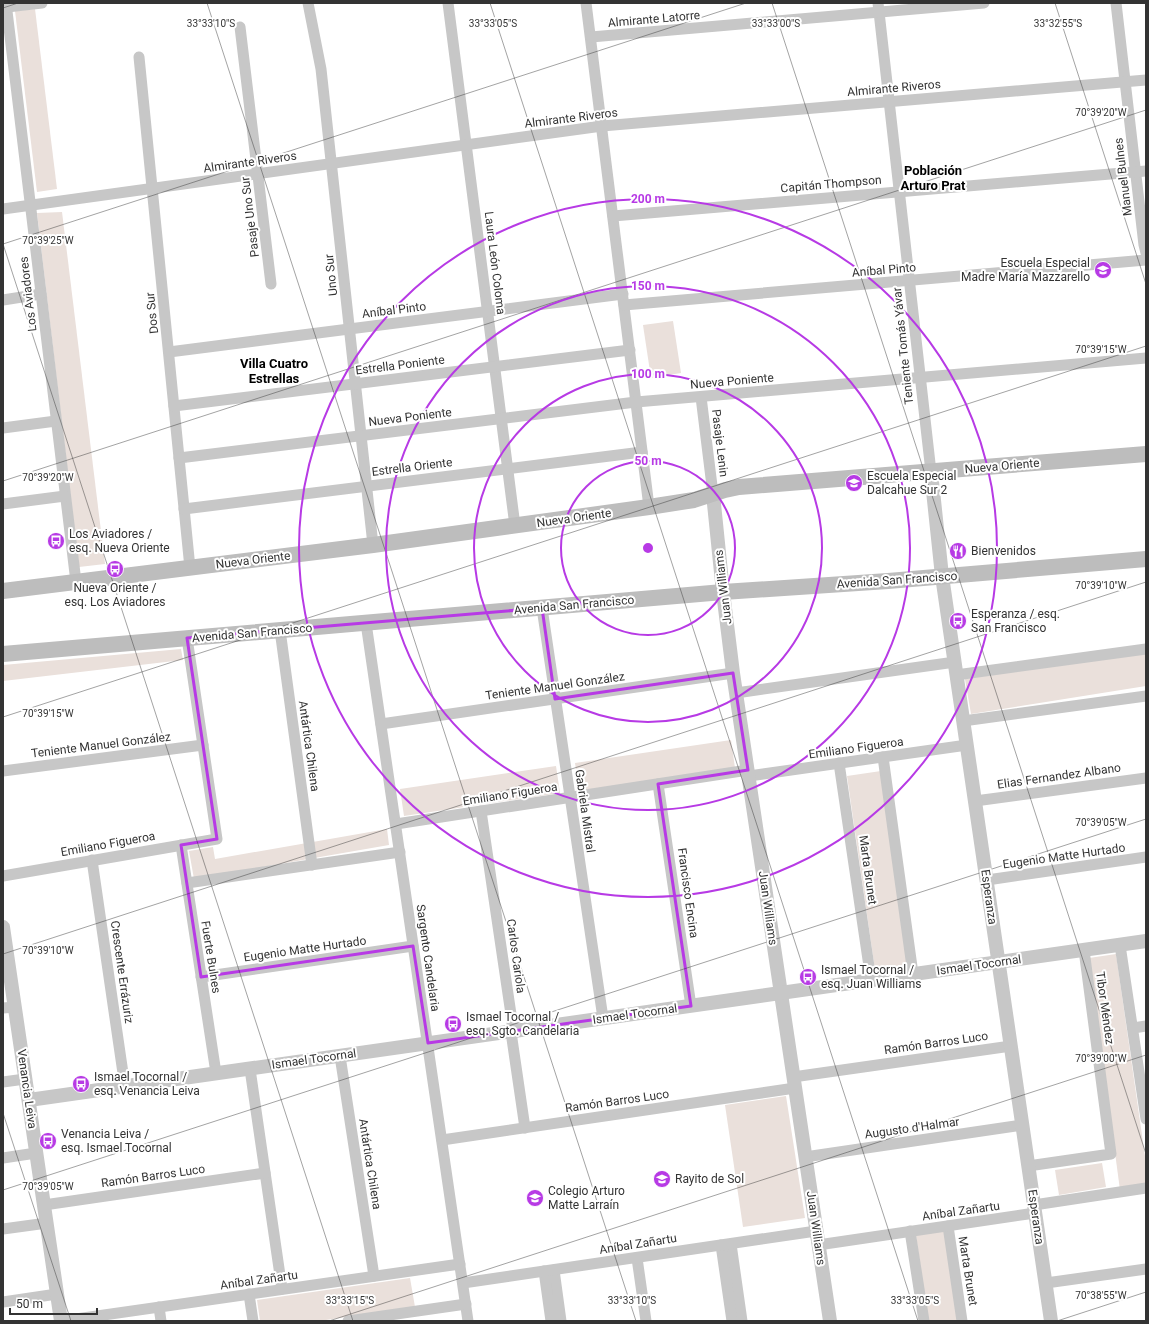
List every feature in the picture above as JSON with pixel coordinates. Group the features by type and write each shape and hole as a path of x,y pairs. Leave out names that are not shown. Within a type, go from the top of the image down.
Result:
{"main road":[{"name":"Nueva Oriente","path":"3,591 373,546 649,508 688,502 738,487 1146,454"},
{"name":"Avenida San Francisco","path":"3,654 723,592 1146,559"}],"street":[{"path":"6,5 42,3"},
{"name":"Uno Sur","path":"308,3 321,70 373,546"},
{"name":"Laura León Coloma","path":"448,3 515,526"},
{"path":"586,3 649,508"},
{"name":"Almirante Latorre","path":"590,37 878,8 984,3"},
{"name":"Manuel Bulnes","path":"1116,3 1125,82 1141,172 1144,245 1146,253"},
{"name":"Los Aviadores","path":"6,5 6,38 30,206 76,582"},
{"name":"Teniente Tomás Yávar","path":"878,8 931,472"},
{"name":"Pasaje Uno Sur","path":"240,27 271,284"},
{"name":"Dos Sur","path":"140,57 190,568"},
{"name":"Almirante Riveros","path":"3,209 602,126 1146,80"},
{"name":"Capitán Thompson","path":"613,216 1141,172"},
{"name":"Aníbal Pinto","path":"169,352 488,311 623,299 909,280 1146,260"},
{"path":"3,300 41,294"},
{"name":"Estrella Poniente","path":"174,406 630,350"},
{"name":"Nueva Poniente","path":"179,458 636,402 1146,358"},
{"name":"Pasaje Lenin","path":"701,397 713,494"},
{"path":"3,428 56,421"},
{"name":"Estrella Oriente","path":"184,509 642,452"},
{"name":"Esperanza","path":"931,472 942,576 1051,1321"},
{"name":"Juan Williams","path":"713,494 723,592 736,693 830,1321"},
{"path":"3,504 65,496"},
{"name":"Gabriela Mistral","path":"542,608 603,1018"},
{"name":"Sargento Candelaria","path":"366,623 468,1321"},
{"name":"Antártica Chilena","path":"280,630 312,865"},
{"path":"187,638 203,745"},
{"path":"736,693 956,668 1146,649"},
{"name":"Teniente Manuel González","path":"381,724 734,673"},
{"path":"963,721 1146,696"},
{"name":"Teniente Manuel González","path":"3,771 203,745"},
{"name":"Emiliano Figueroa","path":"3,876 217,839 203,745"},
{"name":"Emiliano Figueroa","path":"396,824 658,784 839,763 967,745"},
{"path":"883,757 913,974"},
{"name":"Marta Brunet","path":"839,763 871,980"},
{"name":"Elias Fernandez Albano","path":"975,801 1146,778"},
{"name":"Francisco Encina","path":"658,784 691,1006"},
{"name":"Carlos Cariola","path":"481,811 512,1021 512,1040 525,1128"},
{"name":"Fuerte Bulnes","path":"181,845 216,1073"},
{"path":"187,883 400,852"},
{"name":"Eugenio Matte Hurtado","path":"987,880 1146,858"},
{"name":"Crescente Errázuriz","path":"92,860 126,1086"},
{"name":"Venancia Leiva","path":"3,927 9,1007 25,1079 62,1321"},
{"name":"Ismael Tocornal","path":"28,1100 1146,941"},
{"name":"Tibor Méndez","path":"1120,945 1146,1119"},
{"name":"Eugenio Matte Hurtado","path":"201,977 413,946"},
{"name":"Tibor Méndez","path":"1028,1166 1111,1154 1084,950"},
{"path":"1132,1028 1146,1026"},
{"name":"Ramón Barros Luco","path":"442,1140 525,1128 1011,1046"},
{"name":"Antártica Chilena","path":"340,1056 374,1276"},
{"path":"250,1068 282,1290"},
{"path":"3,1082 25,1079"},
{"name":"Augusto d'Halmar","path":"805,1157 1022,1125"},
{"path":"3,1158 36,1153"},
{"name":"Ramón Barros Luco","path":"44,1205 265,1173"},
{"name":"Aníbal Zañartu","path":"463,1283 726,1244 910,1231 948,1226 1146,1188"},
{"path":"3,1230 47,1223"},
{"name":"Marta Brunet","path":"948,1226 962,1321"},
{"path":"910,1231 924,1321"},
{"path":"726,1244 732,1321"},
{"path":"726,1244 742,1321"},
{"path":"637,1258 646,1321"},
{"name":"Aníbal Zañartu","path":"62,1321 460,1264"},
{"path":"1046,1283 1146,1269"},
{"path":"549,1271 551,1321"},
{"path":"549,1271 561,1321"},
{"path":"3,1302 57,1294"},
{"path":"249,1294 253,1321"},
{"path":"348,1321 466,1304"},
{"path":"158,1307 160,1321"}],"highlighted area":[{"path":"542,608 555,699 733,673 748,770 658,784 691,1006 428,1043 413,946 201,977 181,845 217,839 187,638"}],"shaded area":[{"path":"35,9 57,189 37,192 15,11"},
{"path":"62,212 105,564 79,567 37,213"},
{"path":"673,321 681,373 651,378 643,325"},
{"path":"181,649 183,660 3,681 3,665"},
{"path":"1146,650 1146,686 971,714 965,679"},
{"path":"731,740 735,768 579,791 575,763"},
{"path":"556,766 560,793 404,816 400,789"},
{"path":"881,771 908,964 875,970 847,776"},
{"path":"387,829 389,845 194,879 189,851 213,847 215,859"},
{"path":"1116,954 1146,1163 1146,1186 1120,1190 1089,958"},
{"path":"786,1096 805,1218 743,1227 725,1105"},
{"path":"1102,1163 1106,1187 1059,1195 1055,1170"},
{"path":"946,1230 959,1321 928,1321 916,1235"},
{"path":"410,1278 415,1307 319,1321 260,1321 257,1300"}],"place":[{"name":"Escuela Especial Madre María Mazzarello","path":"1103,270"},
{"name":"Escuela Especial Dalcahue Sur 2","path":"854,483"},
{"name":"Los Aviadores / esq. Nueva Oriente","path":"56,541"},
{"name":"Bienvenidos","path":"958,551"},
{"name":"Nueva Oriente / esq. Los Aviadores","path":"115,569"},
{"name":"Esperanza / esq. San Francisco","path":"958,621"},
{"name":"Ismael Tocornal / esq. Juan Williams","path":"808,977"},
{"name":"Ismael Tocornal / esq. Sgto. Candelaria","path":"453,1024"},
{"name":"Ismael Tocornal / esq. Venancia Leiva","path":"81,1084"},
{"name":"Venancia Leiva / esq. Ismael Tocornal","path":"48,1141"},
{"name":"Rayito de Sol","path":"662,1179"},
{"name":"Colegio Arturo Matte Larraín","path":"535,1198"}],"district":[{"name":"Población Arturo Prat","path":"933,178"},
{"name":"Villa Cuatro Estrellas","path":"274,370"}]}
